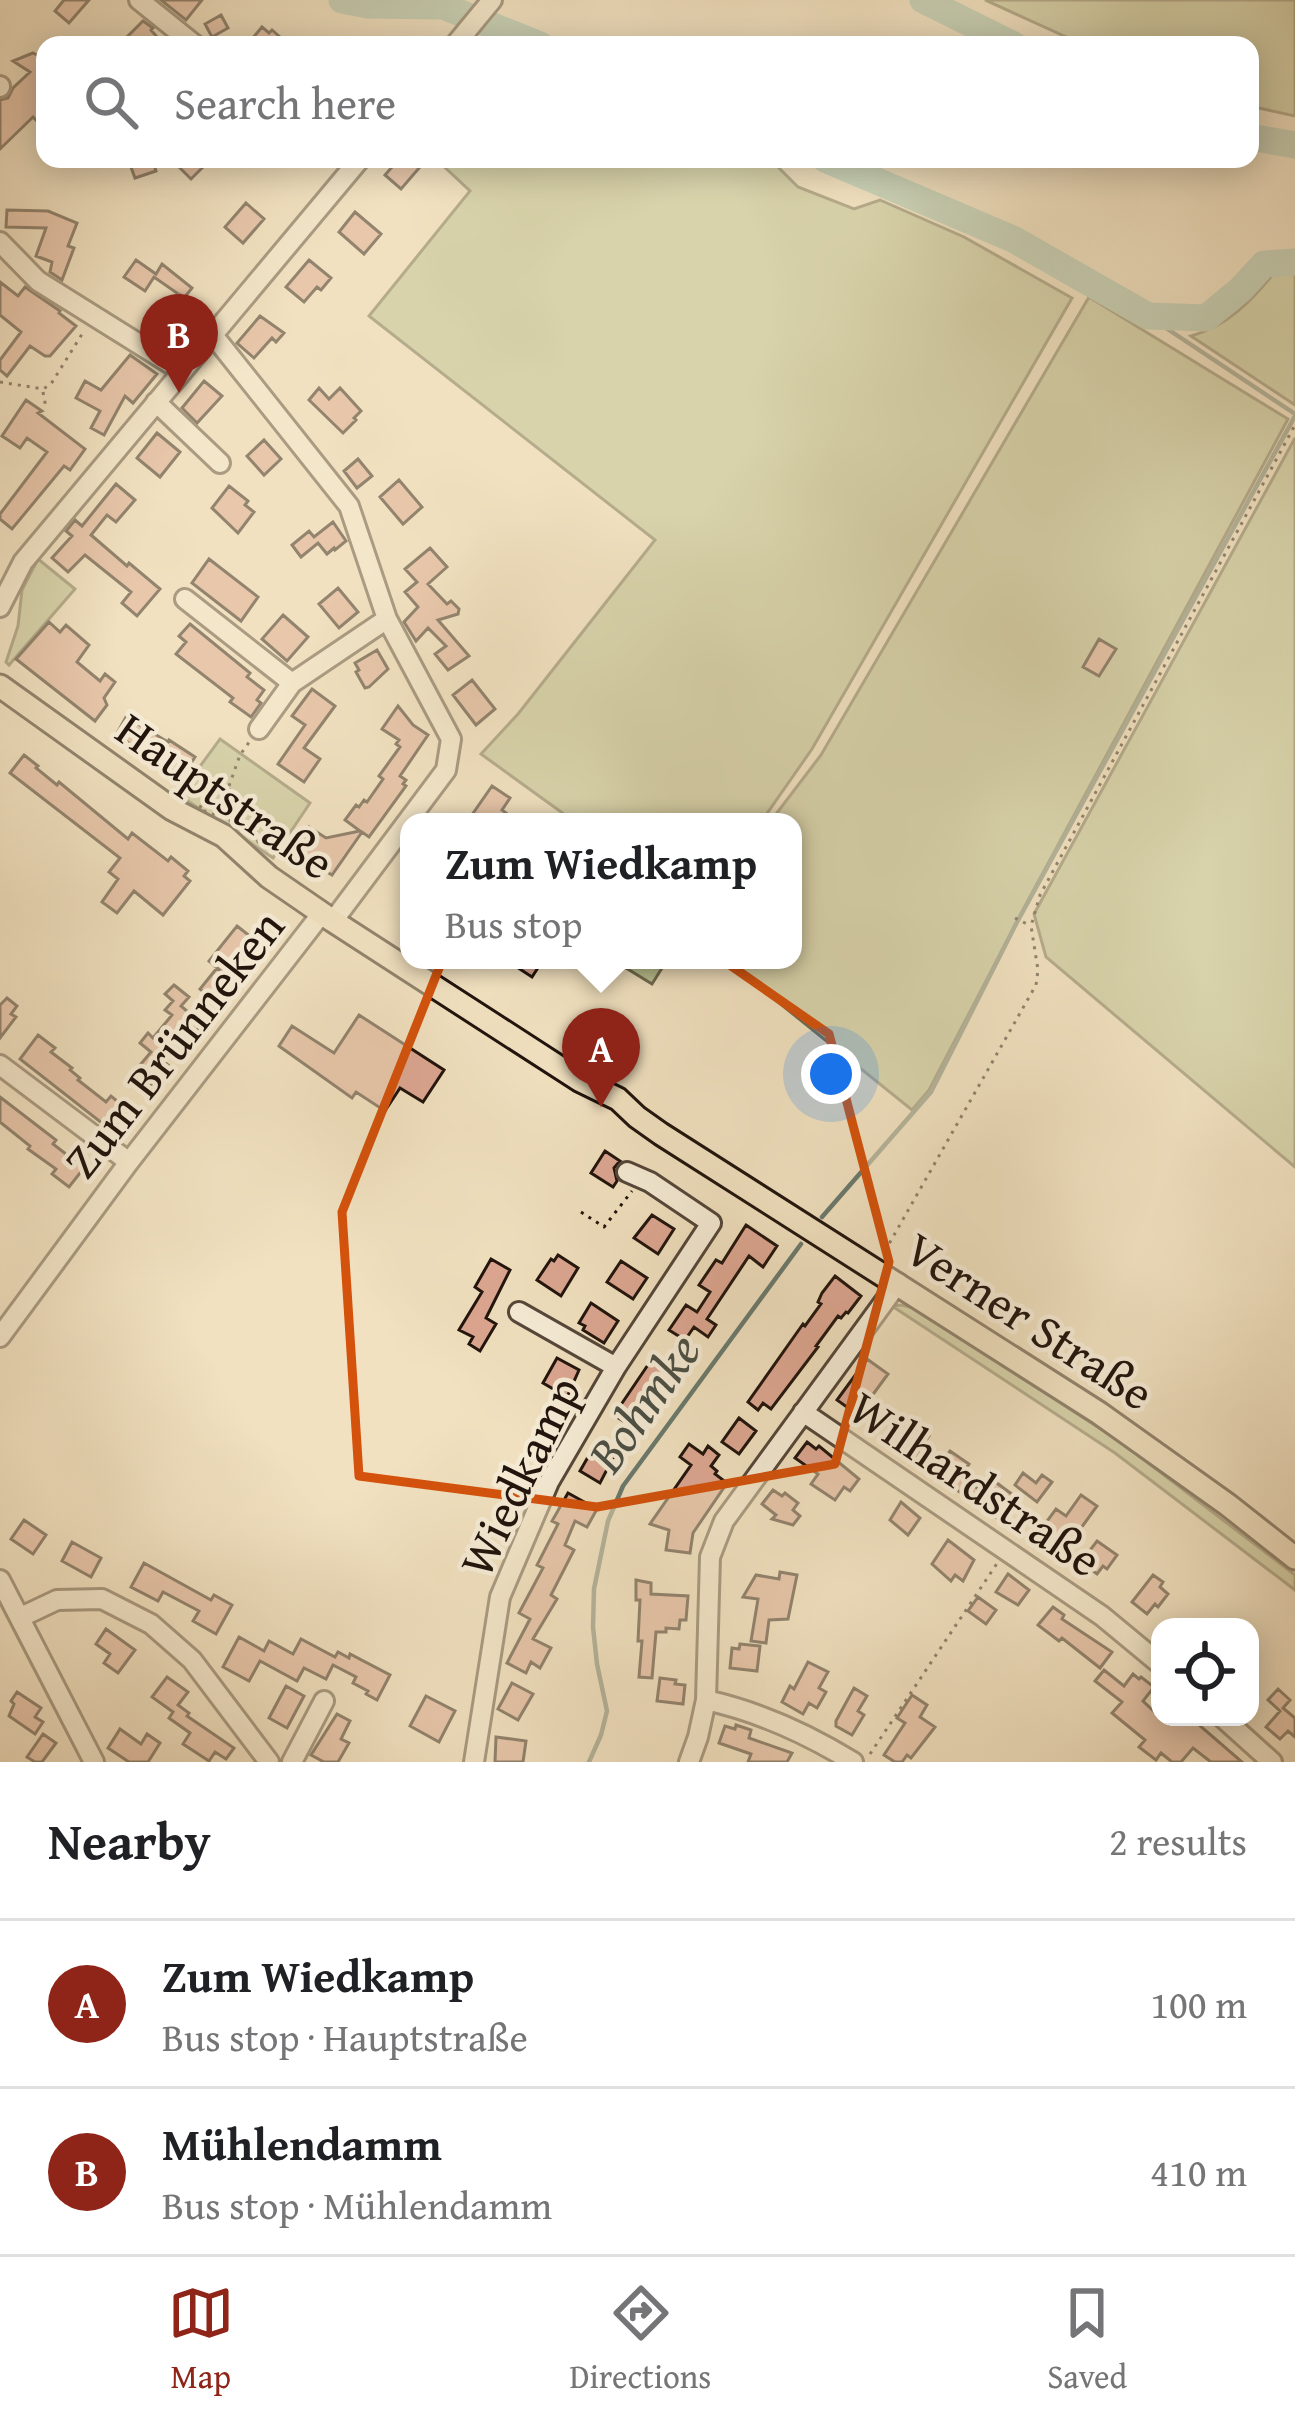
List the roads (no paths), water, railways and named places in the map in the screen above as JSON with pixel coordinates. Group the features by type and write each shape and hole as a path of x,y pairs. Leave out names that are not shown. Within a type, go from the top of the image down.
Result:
{"main road":[{"name":"Hauptstraße","path":"0,686 172,809 224,836 268,877 400,964"},
{"name":"Hauptstraße","path":"408,969 580,1080 618,1099 637,1117 710,1163"},
{"name":"Verner Straße","path":"710,1163 1099,1413 1295,1558"}],"street":[{"path":"139,0 184,36"},
{"path":"463,36 492,0"},
{"path":"0,607 23,562 213,335 344,168"},
{"path":"0,242 38,281 182,371"},
{"name":"Zum Brünneken","path":"213,335 349,506 387,619 451,739 446,770 411,813"},
{"path":"156,402 220,463"},
{"path":"185,599 292,683"},
{"path":"259,729 292,683 387,619"},
{"name":"Zum Brünneken","path":"0,1337 129,1162 400,827"},
{"path":"0,1066 129,1162"},
{"name":"Wiedkamp","path":"474,1762 500,1597 549,1482 616,1367 711,1223 639,1178"},
{"path":"689,1762 706,1700 710,1557 724,1521 898,1283"},
{"name":"Wiedkamp","path":"519,1312 616,1367"},
{"name":"Wilhardstraße","path":"803,1412 1102,1616 1151,1657"},
{"path":"0,1580 94,1762"},
{"path":"21,1617 57,1600 102,1599 151,1624 192,1660 269,1762"},
{"path":"706,1700 748,1709 807,1734 853,1762"},
{"path":"292,1762 324,1701"},
{"path":"1232,1726 1272,1762"}],"waterway":[{"path":"342,0 443,6 518,36"},
{"path":"923,0 996,36"},
{"path":"1259,139 1295,145"},
{"path":"846,168 1013,239 1148,316 1206,318 1264,264 1295,262"},
{"path":"1148,316 1295,414"},
{"path":"822,1217 931,1092 1016,924 1295,416"},
{"name":"Bohmke","path":"589,1762 607,1711 593,1627 594,1589 608,1521 623,1486 801,1244"}],"place":[{"name":"Mühlendamm","path":"179,393"},
{"name":"Zum Wiedkamp","path":"601,1107"}]}
